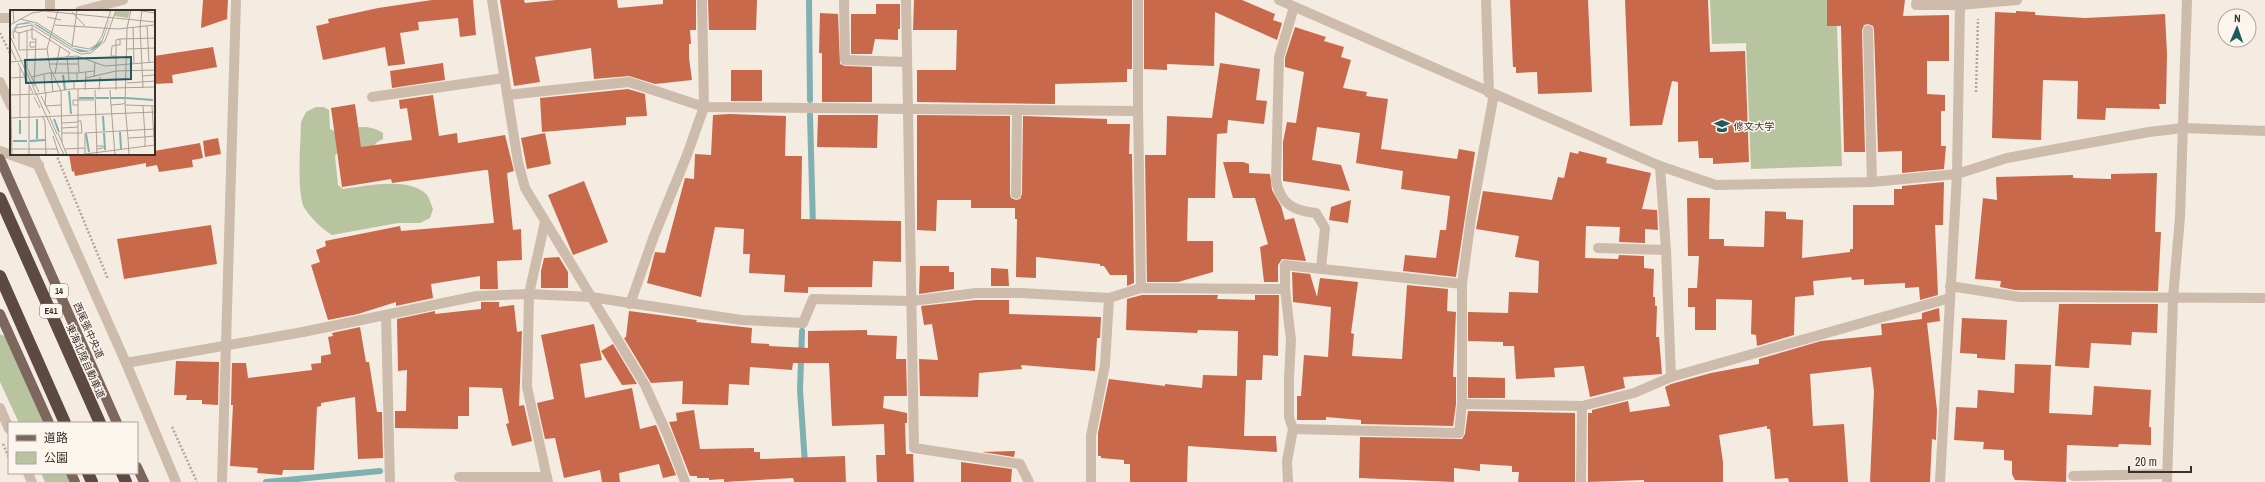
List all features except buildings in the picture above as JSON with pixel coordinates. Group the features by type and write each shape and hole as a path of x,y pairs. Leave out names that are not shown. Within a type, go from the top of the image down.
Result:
{"highway":[{"name":"東海北陸自動車道","path":"0,198 100,422"},
{"path":"0,276 65,422"}],"main road":[{"name":"西尾張中央道","path":"0,159 117,422"},
{"path":"0,314 48,422"},
{"path":"138,469 144,482"}],"street":[{"path":"84,10 123,0"},
{"path":"222,482 224,346 236,0"},
{"path":"492,0 518,162 525,188 644,385 668,436 685,482"},
{"path":"630,304 654,236 687,155 704,107 702,0"},
{"path":"844,0 845,60 907,62"},
{"path":"906,0 914,448 1020,464 1029,482"},
{"path":"1138,0 1138,112 1142,288"},
{"path":"1279,0 1660,166 1716,185 1872,182 1957,174 2006,158 2115,137 2183,128 2265,131"},
{"path":"1293,429 1459,433 1462,404 1462,284 1471,218 1492,94 1486,0"},
{"path":"1917,0 1916,5 1960,5 2017,0"},
{"path":"2073,476 2167,478 2173,298 2180,217 2187,0"},
{"path":"1940,482 1957,174 1960,5"},
{"path":"1294,6 1279,57 1276,180 1278,192 1284,200 1298,212 1316,213 1325,228 1321,269"},
{"path":"1868,30 1872,182"},
{"path":"372,96 504,78"},
{"path":"0,82 10,104"},
{"path":"507,95 629,82 704,107 908,108 1138,112"},
{"path":"1016,194 1017,110"},
{"path":"0,151 10,155"},
{"path":"11,155 39,165"},
{"path":"34,155 126,363 176,482"},
{"path":"1660,166 1666,250 1671,377"},
{"path":"459,477 548,480 527,387 529,294 545,222"},
{"path":"1598,248 1666,250"},
{"path":"1288,482 1287,461 1293,429 1289,417 1289,378 1292,340 1285,289 1285,265 1462,284"},
{"path":"1950,286 2020,297 2265,298"},
{"path":"126,363 224,346 477,296 529,294 591,297 741,320 803,323 813,299 912,301 976,294 1021,293 1109,298 1142,288 1285,289"},
{"path":"1090,482 1091,436 1105,365 1109,298"},
{"path":"1462,404 1582,406 1634,393 1671,377 1950,298"},
{"path":"386,315 390,482"},
{"path":"1581,482 1582,406"},
{"path":"0,408 8,427"}],"path":[{"path":"1976,98 1979,3"},
{"path":"0,32 10,53"},
{"path":"0,437 8,456"}],"green space":[{"path":"1710,0 1836,0 1842,166 1751,169 1746,43 1712,44"},
{"path":"316,107 324,107 329,110 330,129 334,131 365,127 383,133 383,139 377,142 373,147 337,153 335,156 338,185 343,189 399,184 420,189 427,195 433,209 430,218 420,223 398,223 332,235 317,224 305,209 302,202 300,180 301,122 306,112"},
{"path":"0,334 8,338 44,422 19,422 0,382"},
{"path":"41,474 66,474 70,482 45,482"}],"waterway":[{"path":"809,0 810,100"},
{"path":"810,115 813,226"},
{"path":"802,331 800,390 805,464"},
{"path":"266,482 380,471"}],"place":[{"name":"修文大学","path":"1722,126"}]}
